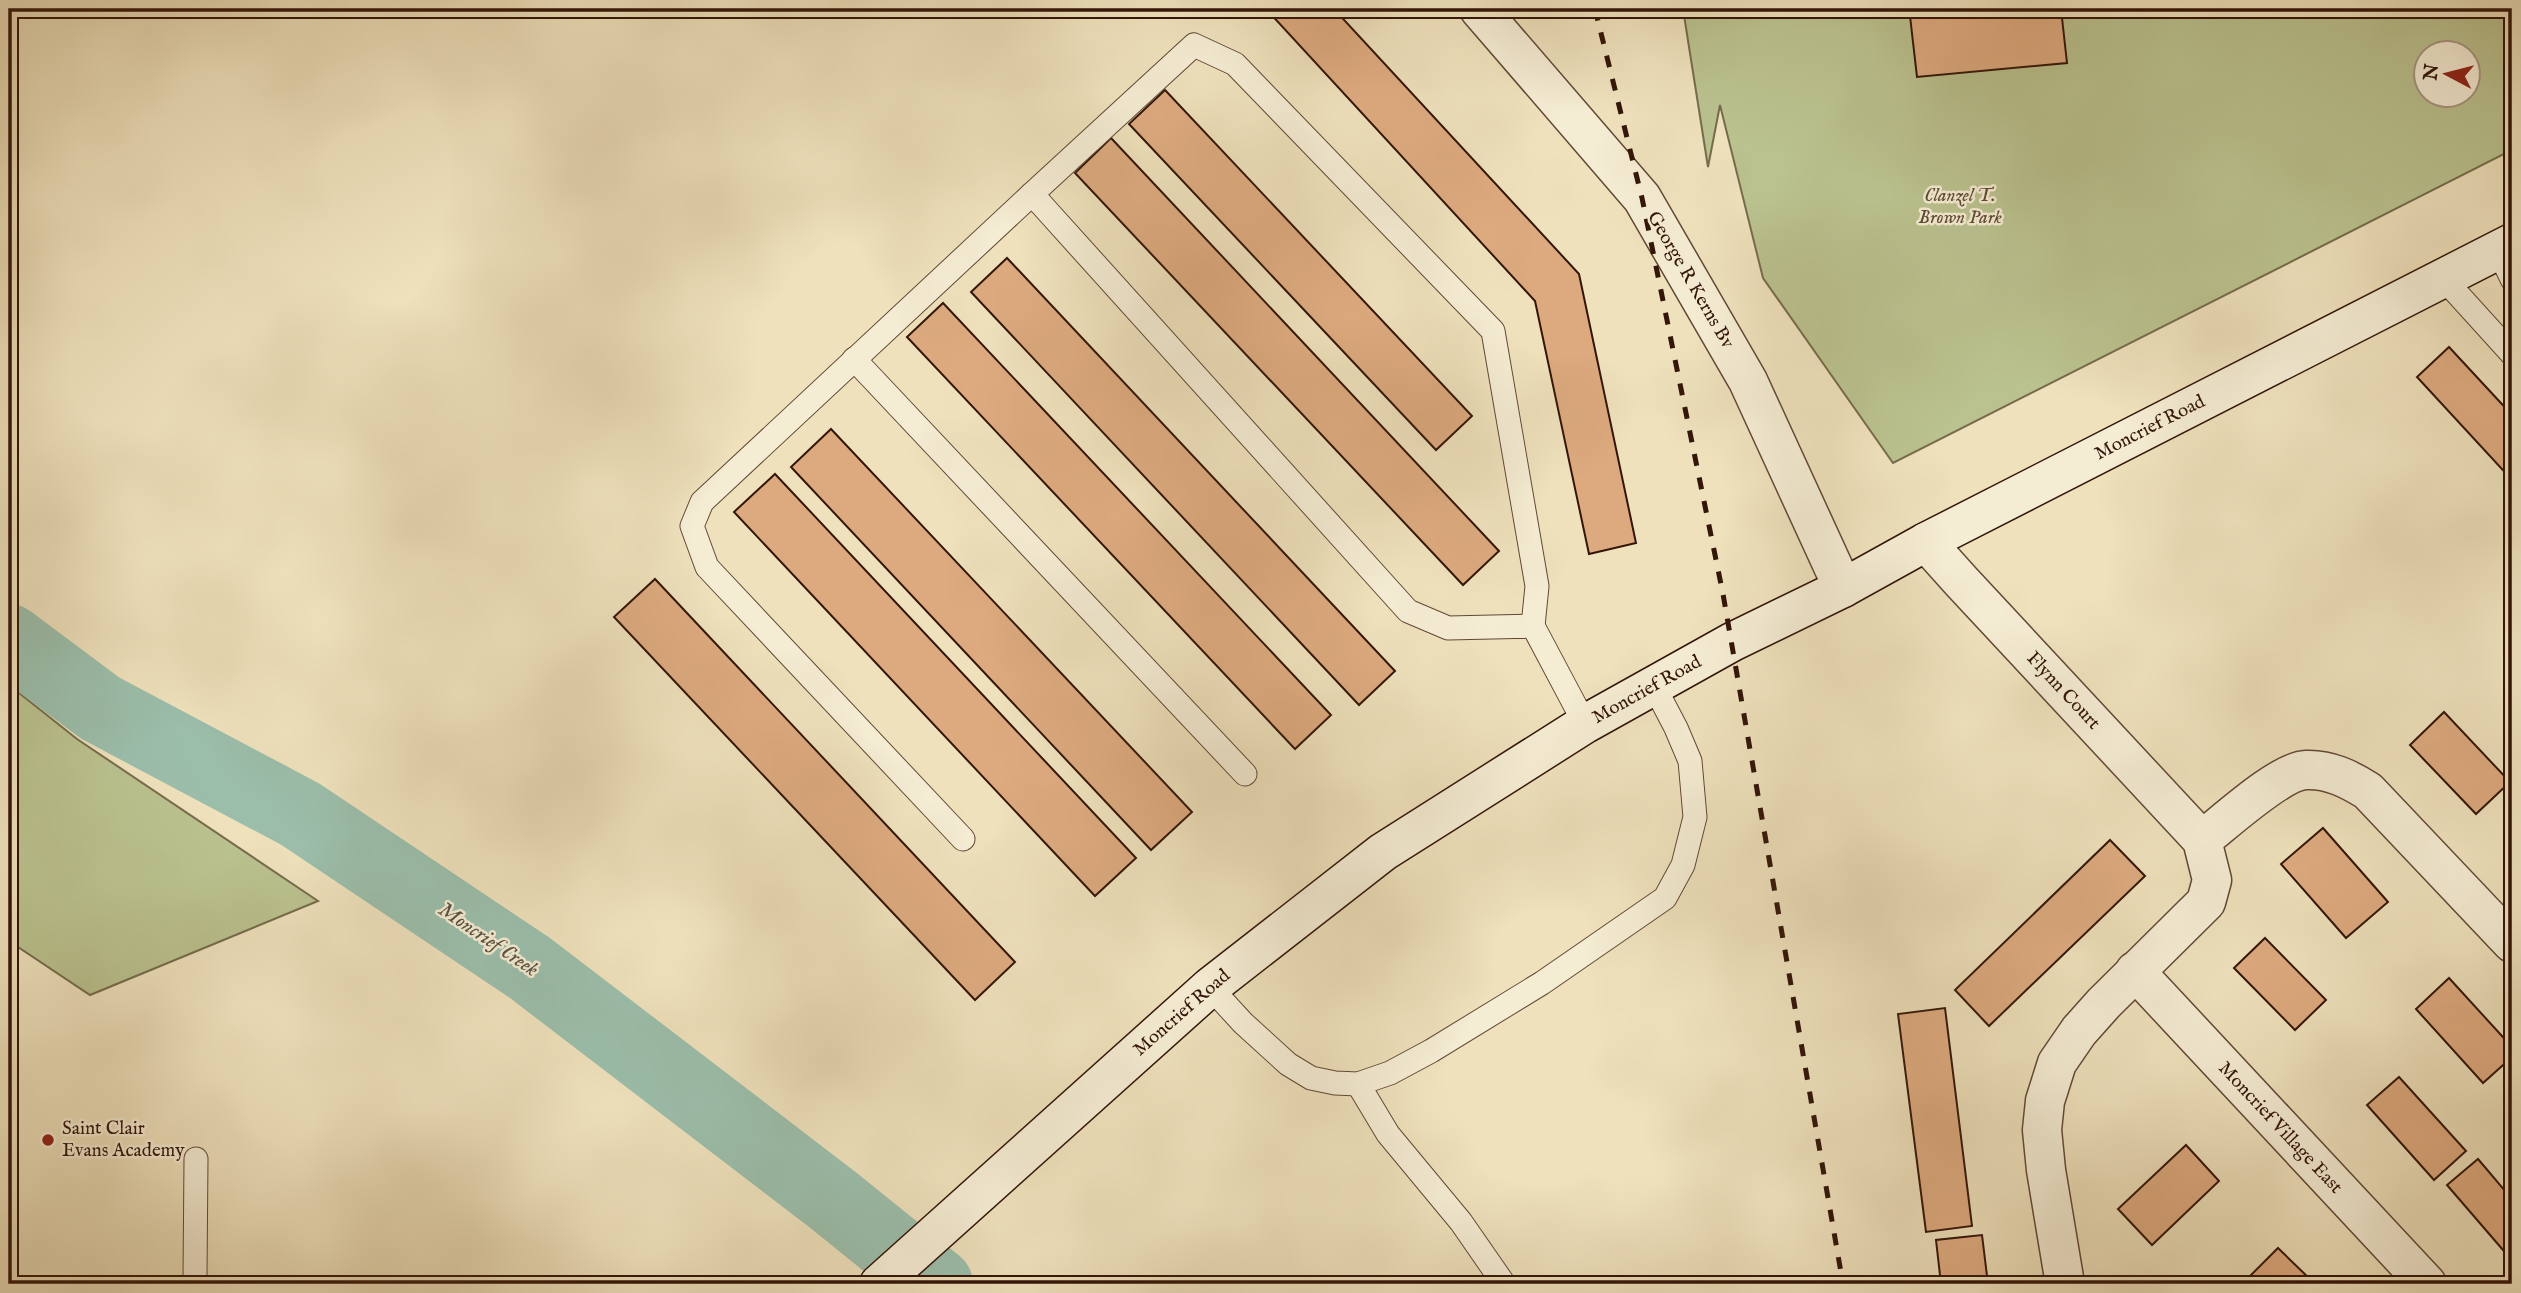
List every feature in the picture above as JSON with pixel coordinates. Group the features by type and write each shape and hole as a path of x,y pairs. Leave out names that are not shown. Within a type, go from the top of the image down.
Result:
{"street":[{"name":"George R Kerns Bv","path":"1479,9 1642,198 1748,381 1843,588"},
{"name":"Moncrief Road","path":"878,1284 1210,987 1383,852 1585,724 1732,642 1843,588 1927,542 2444,279 2508,257"},
{"name":"Flynn Court","path":"1927,542 1961,582 2202,840"},
{"path":"2066,1284 2042,1130 2045,1101 2057,1063 2079,1031 2135,971 2206,902 2211,880 2202,840 2283,777 2304,769 2326,772 2346,778 2368,791 2512,943"},
{"name":"Moncrief Village East","path":"2135,971 2427,1284"}],"lane":[{"path":"962,839 707,567 692,526 702,502 1195,45 1235,64 1493,331 1537,586 1533,626 1585,724"},
{"path":"1032,194 1408,611 1448,628 1533,626"},
{"path":"2444,279 2509,345"},
{"path":"854,359 1245,775"},
{"path":"1210,987 1243,1023 1288,1064 1311,1078 1358,1084 1390,1073 1431,1051 1542,983 1665,898 1683,865 1695,817 1689,761 1676,728 1654,686"},
{"path":"1358,1084 1388,1135 1461,1222 1504,1284"},
{"path":"196,1159 201,1282"}],"green space":[{"name":"Clanzel T. Brown Park","path":"1683,9 2512,9 2512,150 1893,463 1763,278 1720,105 1708,167"},
{"path":"9,685 77,739 318,901 90,995 9,941"}],"building":[{"path":"1266,9 1334,9 1579,274 1636,543 1589,554 1535,301"},
{"path":"1979,9 2061,9 2067,63 1917,77 1910,16"},
{"path":"1165,90 1472,416 1436,450 1129,124"},
{"path":"1111,138 1499,551 1463,585 1075,173"},
{"path":"1007,258 1395,671 1359,705 971,292"},
{"path":"943,303 1331,715 1295,749 907,337"},
{"path":"2449,347 2512,415 2512,480 2417,377"},
{"path":"831,429 1192,812 1151,850 791,467"},
{"path":"775,474 1136,858 1095,896 734,512"},
{"path":"655,579 1015,962 975,1000 614,617"},
{"path":"2444,712 2510,782 2476,814 2410,745"},
{"path":"2323,828 2388,902 2346,938 2281,864"},
{"path":"2110,840 2145,876 1989,1026 1955,990"},
{"path":"2265,938 2326,1000 2295,1030 2234,968"},
{"path":"2449,978 2512,1047 2512,1057 2483,1083 2416,1009"},
{"path":"1945,1008 1972,1226 1926,1232 1898,1014"},
{"path":"2399,1077 2466,1151 2434,1180 2367,1105"},
{"path":"2186,1145 2219,1181 2152,1245 2118,1209"},
{"path":"2478,1159 2512,1199 2512,1242 2503,1250 2447,1185"},
{"path":"1982,1235 1988,1284 1941,1284 1936,1240"},
{"path":"2278,1248 2315,1284 2248,1284 2245,1281"}],"waterway":[{"name":"Moncrief Creek","path":"9,640 100,708 300,814 530,968 833,1200 937,1284"}],"railway":[{"path":"1595,9 1642,198 1723,594 1843,1284"}],"place":[{"name":"Saint Clair Evans Academy","path":"48,1140"}]}
